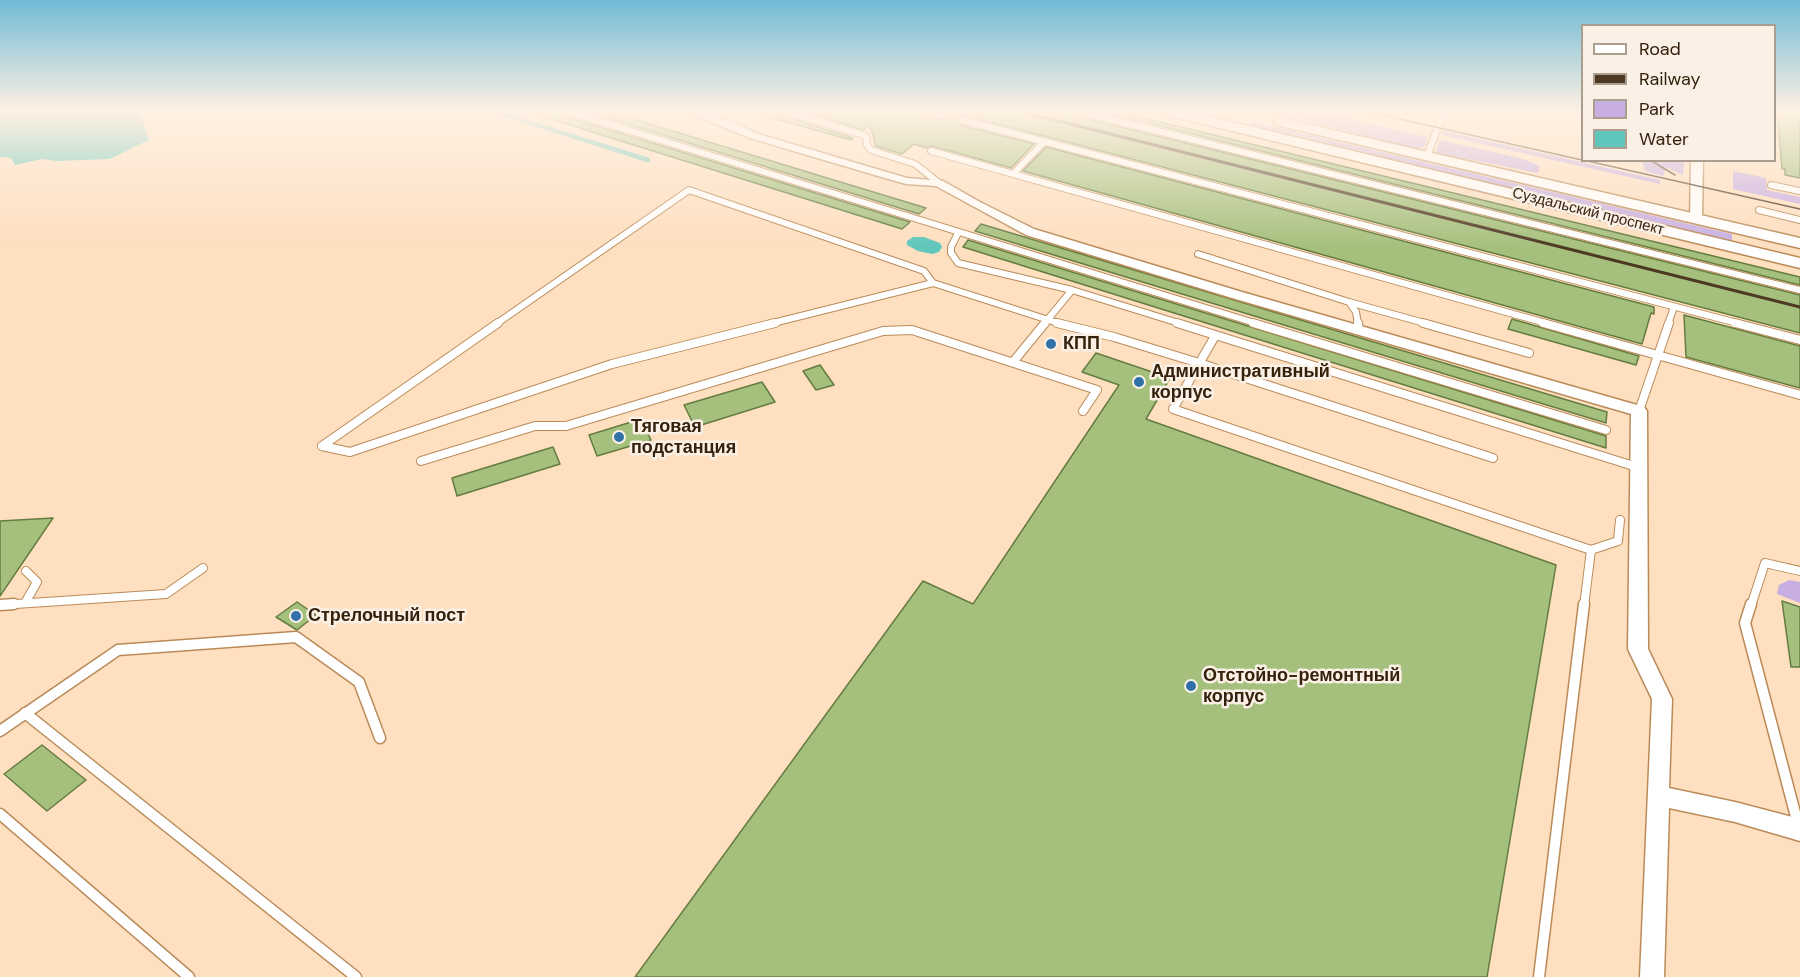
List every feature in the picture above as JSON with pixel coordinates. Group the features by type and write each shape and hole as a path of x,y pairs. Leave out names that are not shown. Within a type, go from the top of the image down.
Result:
{"main road":[{"name":"Суздальский проспект","path":"1358,157 1800,262"},
{"name":"Суздальский проспект","path":"1430,157 1800,243"}],"street":[{"path":"823,157 906,181 939,183 976,205 1030,232 1639,411 1638,649 1662,699 1652,977"},
{"path":"1696,219 1697,162"},
{"path":"1659,796 1735,812 1800,830"}],"lane":[{"path":"712,157 1606,430"},
{"path":"892,157 915,164 939,183"},
{"path":"951,157 1800,395"},
{"path":"1013,174 1030,157"},
{"path":"1100,157 1800,340"},
{"path":"1261,157 1800,290"},
{"path":"1771,185 1800,191"},
{"path":"933,283 924,271 689,190 322,446 350,452 612,364 933,283 1069,327 1114,337 1199,363 1493,458"},
{"path":"1759,210 1800,220"},
{"path":"958,233 951,247 951,253 958,263 1072,290 1640,468"},
{"path":"1198,254 1349,302 1529,353"},
{"path":"1013,362 1072,290"},
{"path":"1349,302 1356,312 1359,330"},
{"path":"1639,411 1674,307"},
{"path":"422,461 535,426 566,426 883,332 912,330 1097,390 1083,411"},
{"path":"1215,336 1173,409 1591,550 1618,541 1620,520"},
{"path":"1539,977 1591,550"},
{"path":"1800,571 1765,563 1745,623 1800,830"},
{"path":"0,605 166,594 203,568"},
{"path":"25,603 37,582 26,571"},
{"path":"0,731 118,650 296,637 359,682 380,738"},
{"path":"25,713 356,977"},
{"path":"0,814 189,977"}],"green space":[{"path":"1382,157 1401,157 1732,234 1732,241"},
{"path":"1455,157 1514,157 1540,166 1538,173"},
{"path":"1538,157 1557,157 1660,180 1660,184"},
{"path":"1642,162 1684,162 1683,175 1665,167 1664,176 1645,171"},
{"path":"1733,171 1766,178 1767,190 1800,197 1800,204 1733,189"},
{"path":"1789,580 1800,582 1800,603 1777,594 1779,585"}],"water":[{"path":"0,157 115,157 110,159 56,161 42,159 15,165 11,158"},
{"path":"913,237 924,237 940,243 942,247 939,252 932,254 918,251 907,245 907,241"}],"building":[{"path":"671,157 697,157 910,222 902,229"},
{"path":"733,157 757,157 926,208 919,214"},
{"path":"970,157 1022,157 1011,168"},
{"path":"1037,157 1082,157 1654,307 1654,314 1651,313 1642,344 1023,171"},
{"path":"1123,157 1240,157 1800,295 1800,333"},
{"path":"1283,157 1303,157 1800,277 1800,285"},
{"path":"1781,157 1800,157 1800,178 1785,175 1785,169 1782,169"},
{"path":"981,224 1607,412 1606,423 975,231"},
{"path":"968,240 1606,436 1606,448 963,247"},
{"path":"1684,315 1800,346 1800,388 1686,357"},
{"path":"1512,319 1639,356 1636,365 1508,329"},
{"name":"Отстойно-ремонтный корпус","path":"1096,353 1170,378 1146,419 1556,565 1487,977 635,977 923,581 973,604 1119,385 1082,372"},
{"path":"820,365 834,385 816,390 803,371"},
{"path":"762,382 775,402 695,427 684,405"},
{"name":"Тяговая подстанция","path":"641,419 651,440 597,456 589,435"},
{"path":"553,447 560,464 457,496 452,478"},
{"path":"53,518 0,596 0,521"},
{"path":"1782,601 1800,607 1800,667 1791,667"},
{"name":"Стрелочный пост","path":"297,602 316,615 297,630 276,617"},
{"path":"42,745 86,780 47,811 4,774"}],"waterway":[{"path":"637,157 648,160"}],"tram line":[{"path":"1567,157 1581,160"},
{"path":"1592,162 1800,209"},
{"path":"1653,162 1675,175"}],"railway":[{"path":"1201,157 1800,307"}],"place":[{"name":"КПП","path":"1051,344"},
{"name":"Административный корпус","path":"1139,382"},
{"name":"Тяговая подстанция","path":"619,437"},
{"name":"Стрелочный пост","path":"296,616"},
{"name":"Отстойно-ремонтный корпус","path":"1191,686"}]}
